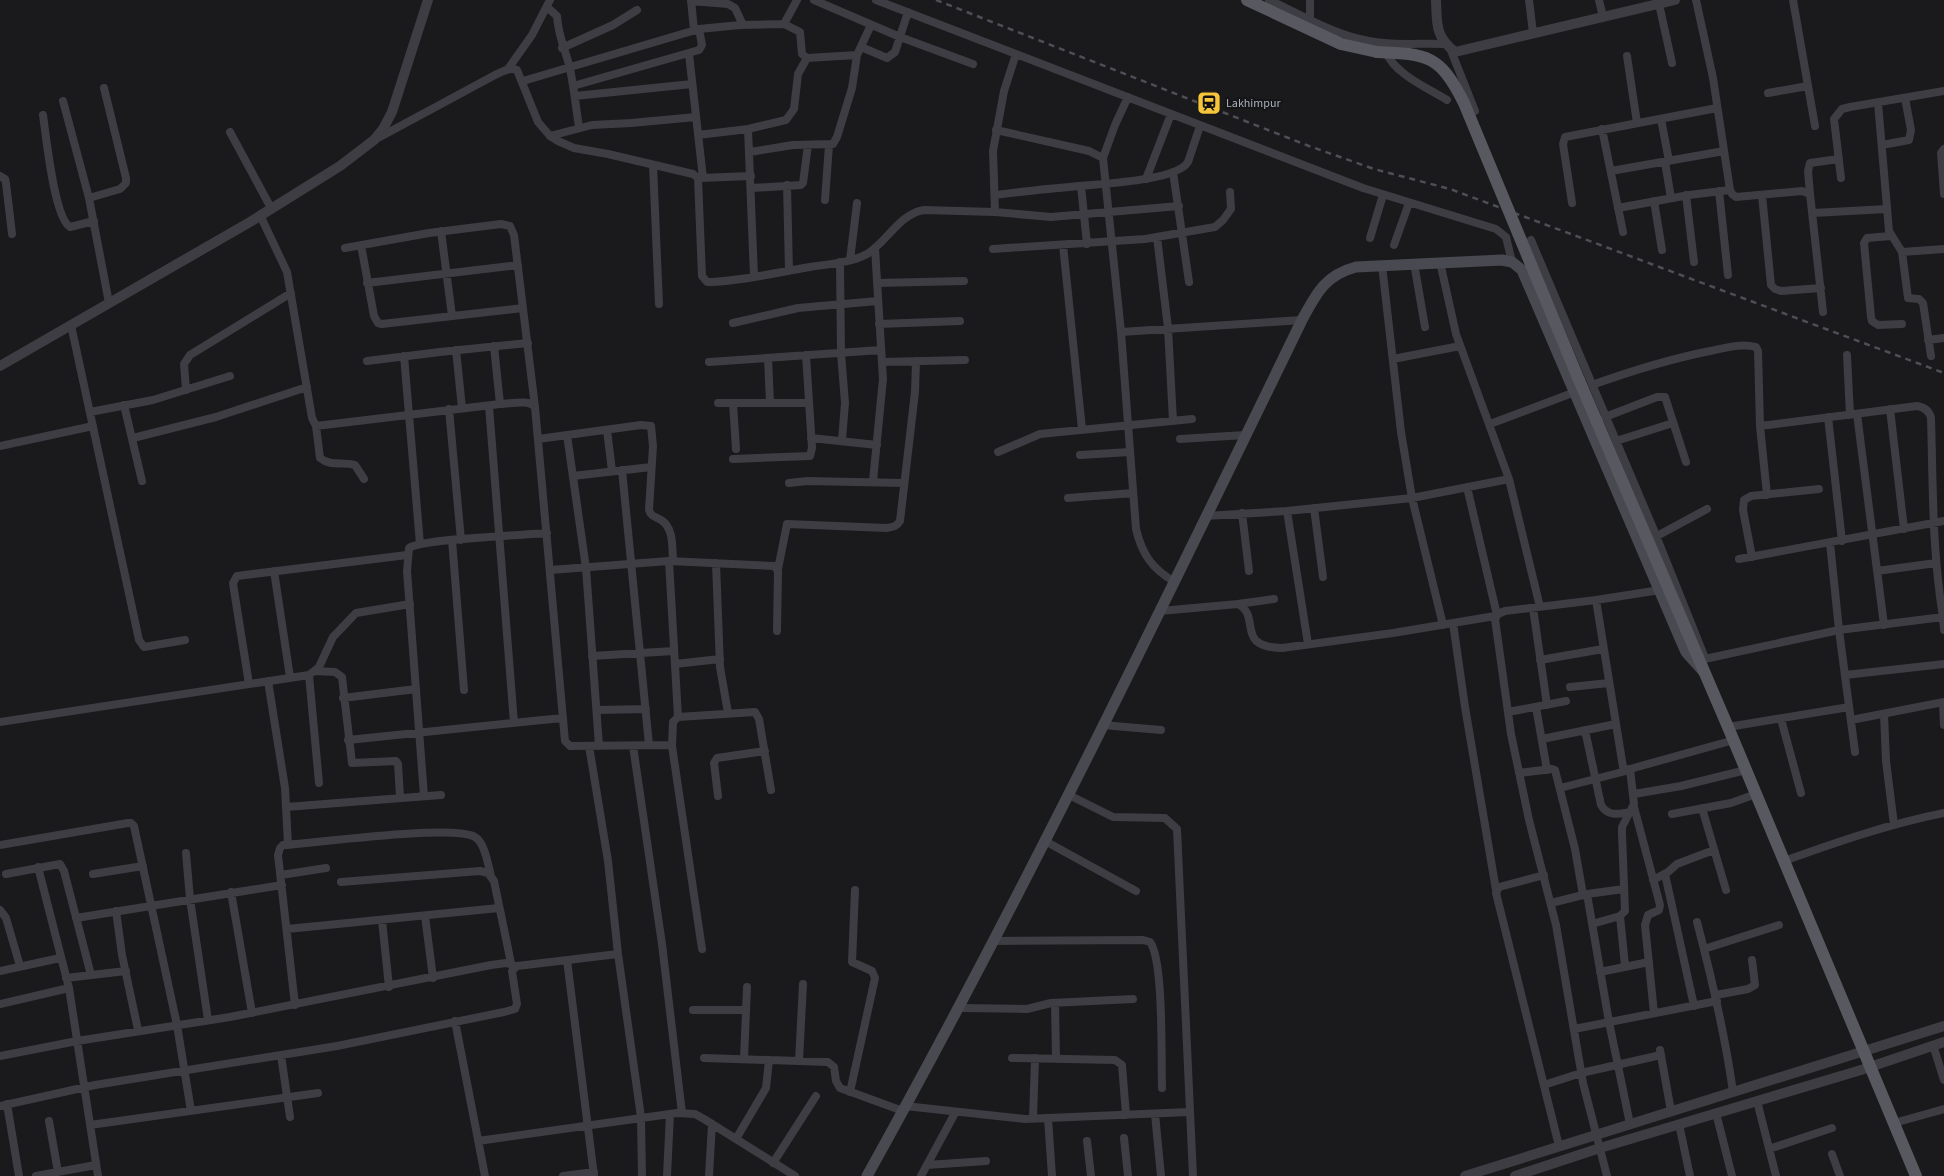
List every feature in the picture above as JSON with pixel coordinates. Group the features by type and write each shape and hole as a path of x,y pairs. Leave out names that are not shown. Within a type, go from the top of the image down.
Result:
{"main road":[{"path":"1247,0 1341,44 1379,48 1427,57 1444,70 1454,84 1701,661 1915,1176"},
{"path":"867,1176 960,1008 1045,841 1302,320 1321,289 1341,271 1356,267 1382,265 1486,260 1512,262 1522,270 1686,652 1701,661"}],"street":[{"path":"374,140 383,129 392,112 428,0"},
{"path":"573,86 699,50 702,46 696,30 691,0 728,4 735,8 743,25"},
{"path":"784,24 797,0"},
{"path":"814,0 900,37 973,64"},
{"path":"876,0 1383,195 1496,229 1506,237 1512,262"},
{"path":"1269,0 1379,48 1447,46 1455,52 1675,0"},
{"path":"1310,0 1310,19"},
{"path":"1436,0 1438,31 1447,46 1475,111"},
{"path":"1529,0 1533,33"},
{"path":"1599,0 1603,17"},
{"path":"1696,0 1713,78 1732,194 1736,197 1802,191 1810,194"},
{"path":"1794,0 1815,126"},
{"path":"508,69 532,35 548,4 557,16 562,48 570,68 578,127"},
{"path":"1658,4 1672,63"},
{"path":"562,48 614,25 637,10"},
{"path":"860,47 887,58 895,52 908,12"},
{"path":"523,81 696,30 743,25 784,24 800,32 802,54 807,58 857,55"},
{"path":"750,152 778,146 832,144 837,137 852,88 857,55 871,25"},
{"path":"1379,48 1402,72 1447,100"},
{"path":"688,54 701,178 702,276 707,282 789,271 850,260 866,254 875,248 914,212 930,209 1051,217 1178,206"},
{"path":"995,212 993,151 1004,91 1016,54"},
{"path":"1627,56 1638,123"},
{"path":"698,135 748,129 782,122 790,116 796,105 798,74 807,58"},
{"path":"0,366 260,215 340,166 374,140 508,69 513,68 517,70 535,115 550,136 564,145 693,174 701,178 751,176"},
{"path":"575,96 692,84"},
{"path":"1768,93 1808,86"},
{"path":"90,198 120,189 126,183 104,88"},
{"path":"1841,178 1834,119 1842,109 1944,91"},
{"path":"1128,97 1103,158 1107,184 1136,529 1143,552 1157,570 1174,582"},
{"path":"1882,145 1909,140 1911,137 1905,98"},
{"path":"63,102 90,198 109,303"},
{"path":"1878,103 1890,236 1902,252 1907,296 1909,299 1921,300 1923,303 1931,356"},
{"path":"1572,203 1563,140 1568,135 1717,108"},
{"path":"43,114 52,176 61,216 70,227 94,221"},
{"path":"1146,179 1171,114"},
{"path":"550,136 578,127 696,117"},
{"path":"1661,119 1671,198"},
{"path":"995,195 1146,179 1174,172 1185,167 1188,162 1200,126"},
{"path":"748,129 752,188 754,276"},
{"path":"1602,129 1623,232"},
{"path":"996,130 1089,151 1103,158"},
{"path":"230,132 271,208"},
{"path":"752,188 798,186 803,183 808,145"},
{"path":"825,200 829,145"},
{"path":"1944,149 1941,153 1944,194"},
{"path":"1611,171 1724,151"},
{"path":"1823,312 1808,171 1810,163 1839,159"},
{"path":"653,165 659,304"},
{"path":"1174,172 1189,282"},
{"path":"0,176 6,183 12,234"},
{"path":"787,185 789,271"},
{"path":"1081,186 1087,244"},
{"path":"1618,208 1730,190"},
{"path":"1719,191 1728,275"},
{"path":"993,249 1112,242 1157,237 1207,228 1219,224 1231,209 1230,192"},
{"path":"1370,238 1383,195"},
{"path":"1762,195 1772,285 1775,289 1781,291 1821,288"},
{"path":"1686,196 1694,262"},
{"path":"1654,201 1662,250"},
{"path":"850,260 858,202"},
{"path":"1394,245 1409,203"},
{"path":"1813,213 1887,209"},
{"path":"260,215 287,272 312,418 316,426 320,458 327,463 355,465 364,480"},
{"path":"345,248 441,232 505,224 510,226 513,231 518,265 535,407 565,741 570,746 672,746"},
{"path":"441,232 452,316"},
{"path":"1890,236 1867,238 1864,243 1871,317 1874,323 1878,325 1902,324"},
{"path":"1157,237 1168,328 1173,421"},
{"path":"1530,240 1656,536 1701,661 1839,630 1943,617"},
{"path":"361,245 374,316 378,323 523,308"},
{"path":"1063,245 1082,429"},
{"path":"873,481 883,391 875,248"},
{"path":"1902,252 1944,249"},
{"path":"840,262 841,353 845,403 842,440"},
{"path":"1440,262 1460,346 1509,479 1536,608 1540,660 1547,705"},
{"path":"1414,263 1425,327"},
{"path":"368,283 518,265"},
{"path":"1382,265 1401,432 1412,498 1443,625"},
{"path":"877,283 964,281"},
{"path":"186,390 184,364 190,355 292,293"},
{"path":"734,323 784,310 878,300"},
{"path":"1120,332 1302,320"},
{"path":"879,324 960,321"},
{"path":"71,325 141,645 150,647 186,640"},
{"path":"1928,340 1944,338"},
{"path":"367,362 404,356 528,343"},
{"path":"1592,385 1649,365 1694,354 1744,345 1756,347 1760,426 1767,495"},
{"path":"494,346 500,404"},
{"path":"1393,359 1460,346"},
{"path":"456,350 462,408"},
{"path":"709,362 881,350"},
{"path":"733,459 810,456 811,438 806,355"},
{"path":"1847,355 1884,625"},
{"path":"404,356 420,544"},
{"path":"768,358 770,403"},
{"path":"882,362 966,360"},
{"path":"777,632 778,568 787,524 893,528 900,521 915,392 916,361"},
{"path":"90,412 153,400 230,376"},
{"path":"133,438 216,417 307,387"},
{"path":"1490,424 1575,392"},
{"path":"1605,417 1661,396 1664,397 1686,462"},
{"path":"718,403 809,402"},
{"path":"316,426 500,404 527,403 535,407"},
{"path":"733,403 736,450"},
{"path":"124,406 142,481"},
{"path":"489,406 514,723"},
{"path":"1760,426 1917,406 1923,407 1930,414 1933,523 1944,630"},
{"path":"449,410 464,690"},
{"path":"1890,410 1904,530"},
{"path":"1828,418 1842,541"},
{"path":"998,452 1040,434 1192,419"},
{"path":"1616,441 1673,423"},
{"path":"538,439 642,425 651,426 653,446 649,510 653,516 663,521 668,527 672,544 674,651 678,717"},
{"path":"0,446 93,426"},
{"path":"607,430 612,472"},
{"path":"567,435 586,568 599,746"},
{"path":"1180,438 1245,435"},
{"path":"811,438 877,444"},
{"path":"1080,455 1130,452"},
{"path":"573,476 651,467"},
{"path":"622,470 649,745"},
{"path":"1206,516 1287,511 1412,498 1509,479"},
{"path":"789,483 807,481 873,481 904,483"},
{"path":"1467,487 1496,615 1508,712 1519,773 1529,820 1551,902 1581,1073 1607,1176"},
{"path":"1752,556 1743,510 1743,504 1747,497 1819,489"},
{"path":"1068,498 1133,493"},
{"path":"1314,508 1323,577"},
{"path":"1656,536 1707,509"},
{"path":"1287,511 1308,644"},
{"path":"1242,513 1249,572"},
{"path":"1739,559 1904,530 1944,521"},
{"path":"424,796 407,555 409,548 420,544 547,533"},
{"path":"1830,543 1844,675 1855,752"},
{"path":"249,684 234,590 234,579 240,575 407,555"},
{"path":"550,570 671,561 772,566 778,568"},
{"path":"716,563 720,659 728,713"},
{"path":"1877,571 1939,568"},
{"path":"274,571 290,677"},
{"path":"1238,604 1245,610 1253,638 1261,646 1282,648 1443,625 1496,615 1505,611 1660,590"},
{"path":"1160,611 1274,599"},
{"path":"1592,924 1620,916 1625,911 1622,834 1624,824 1632,810 1634,794 1628,770 1623,767 1596,600"},
{"path":"319,783 312,673 321,663 332,637 356,613 410,604"},
{"path":"1453,623 1496,899 1559,1146"},
{"path":"1540,660 1603,649"},
{"path":"592,656 674,651"},
{"path":"675,664 720,659"},
{"path":"1844,675 1944,664"},
{"path":"0,722 312,673 339,674 342,677 352,763 396,761 398,764 400,797"},
{"path":"268,681 285,788 288,845"},
{"path":"1570,687 1609,683"},
{"path":"343,698 416,689"},
{"path":"1508,712 1566,700"},
{"path":"1851,720 1943,703 1944,725"},
{"path":"1536,707 1547,770"},
{"path":"1728,727 1849,707"},
{"path":"597,710 646,710"},
{"path":"702,949 672,746 673,722 678,717 752,711 758,715 771,790"},
{"path":"1884,714 1886,761 1894,825"},
{"path":"348,740 562,718"},
{"path":"1781,719 1801,793"},
{"path":"1542,739 1616,724"},
{"path":"1102,725 1161,730"},
{"path":"1585,730 1601,805 1613,814 1632,810"},
{"path":"1560,788 1734,740"},
{"path":"589,746 608,860 618,954 641,1118 642,1176"},
{"path":"633,746 662,944 682,1113"},
{"path":"718,796 714,763 717,758 764,751"},
{"path":"1519,773 1556,770 1592,924 1609,1022 1630,1124"},
{"path":"1634,794 1681,786 1746,770"},
{"path":"286,807 441,794"},
{"path":"1672,814 1731,802 1756,794"},
{"path":"1068,795 1113,817 1166,818 1177,829 1193,1176"},
{"path":"1702,808 1726,890"},
{"path":"1632,810 1660,905 1659,910 1648,915 1646,918 1654,1013"},
{"path":"1784,860 1894,825 1944,814"},
{"path":"0,846 131,823 136,831 177,1025 190,1111"},
{"path":"20,1176 3,1105 84,1087 337,1046 515,1009 517,999 512,971 514,964 492,876 479,841 473,836 461,833 416,834 283,845 279,851 295,1005"},
{"path":"1045,841 1136,891"},
{"path":"1654,880 1677,864 1714,850"},
{"path":"186,853 190,899 208,1020"},
{"path":"6,874 60,864 64,871 91,975"},
{"path":"93,874 143,866"},
{"path":"38,867 69,988 98,1176"},
{"path":"281,875 326,868"},
{"path":"341,882 480,871 488,872 492,876"},
{"path":"1665,874 1694,1006"},
{"path":"1496,890 1499,887 1544,875"},
{"path":"76,918 282,885"},
{"path":"1551,902 1624,889"},
{"path":"850,1092 875,978 872,971 852,962 855,890"},
{"path":"231,892 252,1013"},
{"path":"287,928 499,908"},
{"path":"0,910 6,918 20,966"},
{"path":"116,911 138,1030"},
{"path":"425,916 433,978"},
{"path":"1620,916 1625,966"},
{"path":"382,920 389,987"},
{"path":"1697,922 1726,1039 1733,1092"},
{"path":"1704,949 1778,925"},
{"path":"994,941 1142,940 1150,942 1155,952 1159,985 1162,1088"},
{"path":"0,1056 138,1030 252,1013 491,965 567,960 618,954"},
{"path":"0,971 60,958"},
{"path":"563,1176 594,1174 567,960"},
{"path":"1574,1029 1694,1006 1748,989 1755,985 1752,960"},
{"path":"1600,972 1649,962"},
{"path":"66,978 126,970"},
{"path":"799,1061 803,984"},
{"path":"744,1059 747,987"},
{"path":"0,1004 69,988"},
{"path":"960,1008 1026,1009 1055,1003 1133,999"},
{"path":"1055,1003 1056,1059"},
{"path":"693,1010 746,1010"},
{"path":"455,1021 485,1176"},
{"path":"1465,1176 1559,1146 1598,1142 1679,1124 1757,1101 1868,1059 1944,1026"},
{"path":"1515,1176 1540,1172 1630,1124 1671,1111 1733,1092 1944,1042"},
{"path":"1933,1045 1942,1066 1944,1080"},
{"path":"1544,1084 1660,1053 1671,1111"},
{"path":"281,1055 290,1117"},
{"path":"704,1058 832,1064 837,1086 850,1092 904,1108 1032,1119 1189,1112"},
{"path":"1012,1058 1110,1060 1120,1063 1123,1070 1126,1115"},
{"path":"1032,1119 1035,1058"},
{"path":"736,1139 766,1088 769,1060"},
{"path":"90,1125 318,1093"},
{"path":"773,1163 816,1096"},
{"path":"1757,1101 1776,1176"},
{"path":"1894,1123 1944,1109"},
{"path":"922,1176 955,1112"},
{"path":"1716,1113 1732,1176"},
{"path":"667,1176 670,1114"},
{"path":"478,1141 670,1114 695,1114 773,1163 780,1172 795,1176"},
{"path":"1155,1114 1161,1176"},
{"path":"1048,1118 1052,1176"},
{"path":"49,1121 58,1172"},
{"path":"709,1176 712,1124"},
{"path":"1679,1124 1690,1176"},
{"path":"1769,1149 1832,1128"},
{"path":"1124,1138 1128,1176"},
{"path":"1087,1141 1091,1176"},
{"path":"1832,1154 1840,1176"},
{"path":"927,1165 986,1161"},
{"path":"36,1176 96,1165"}],"railway":[{"path":"936,0 1309,146 1374,169 1450,189 1944,373"}],"place":[{"name":"Lakhimpur","path":"1209,103"}]}
